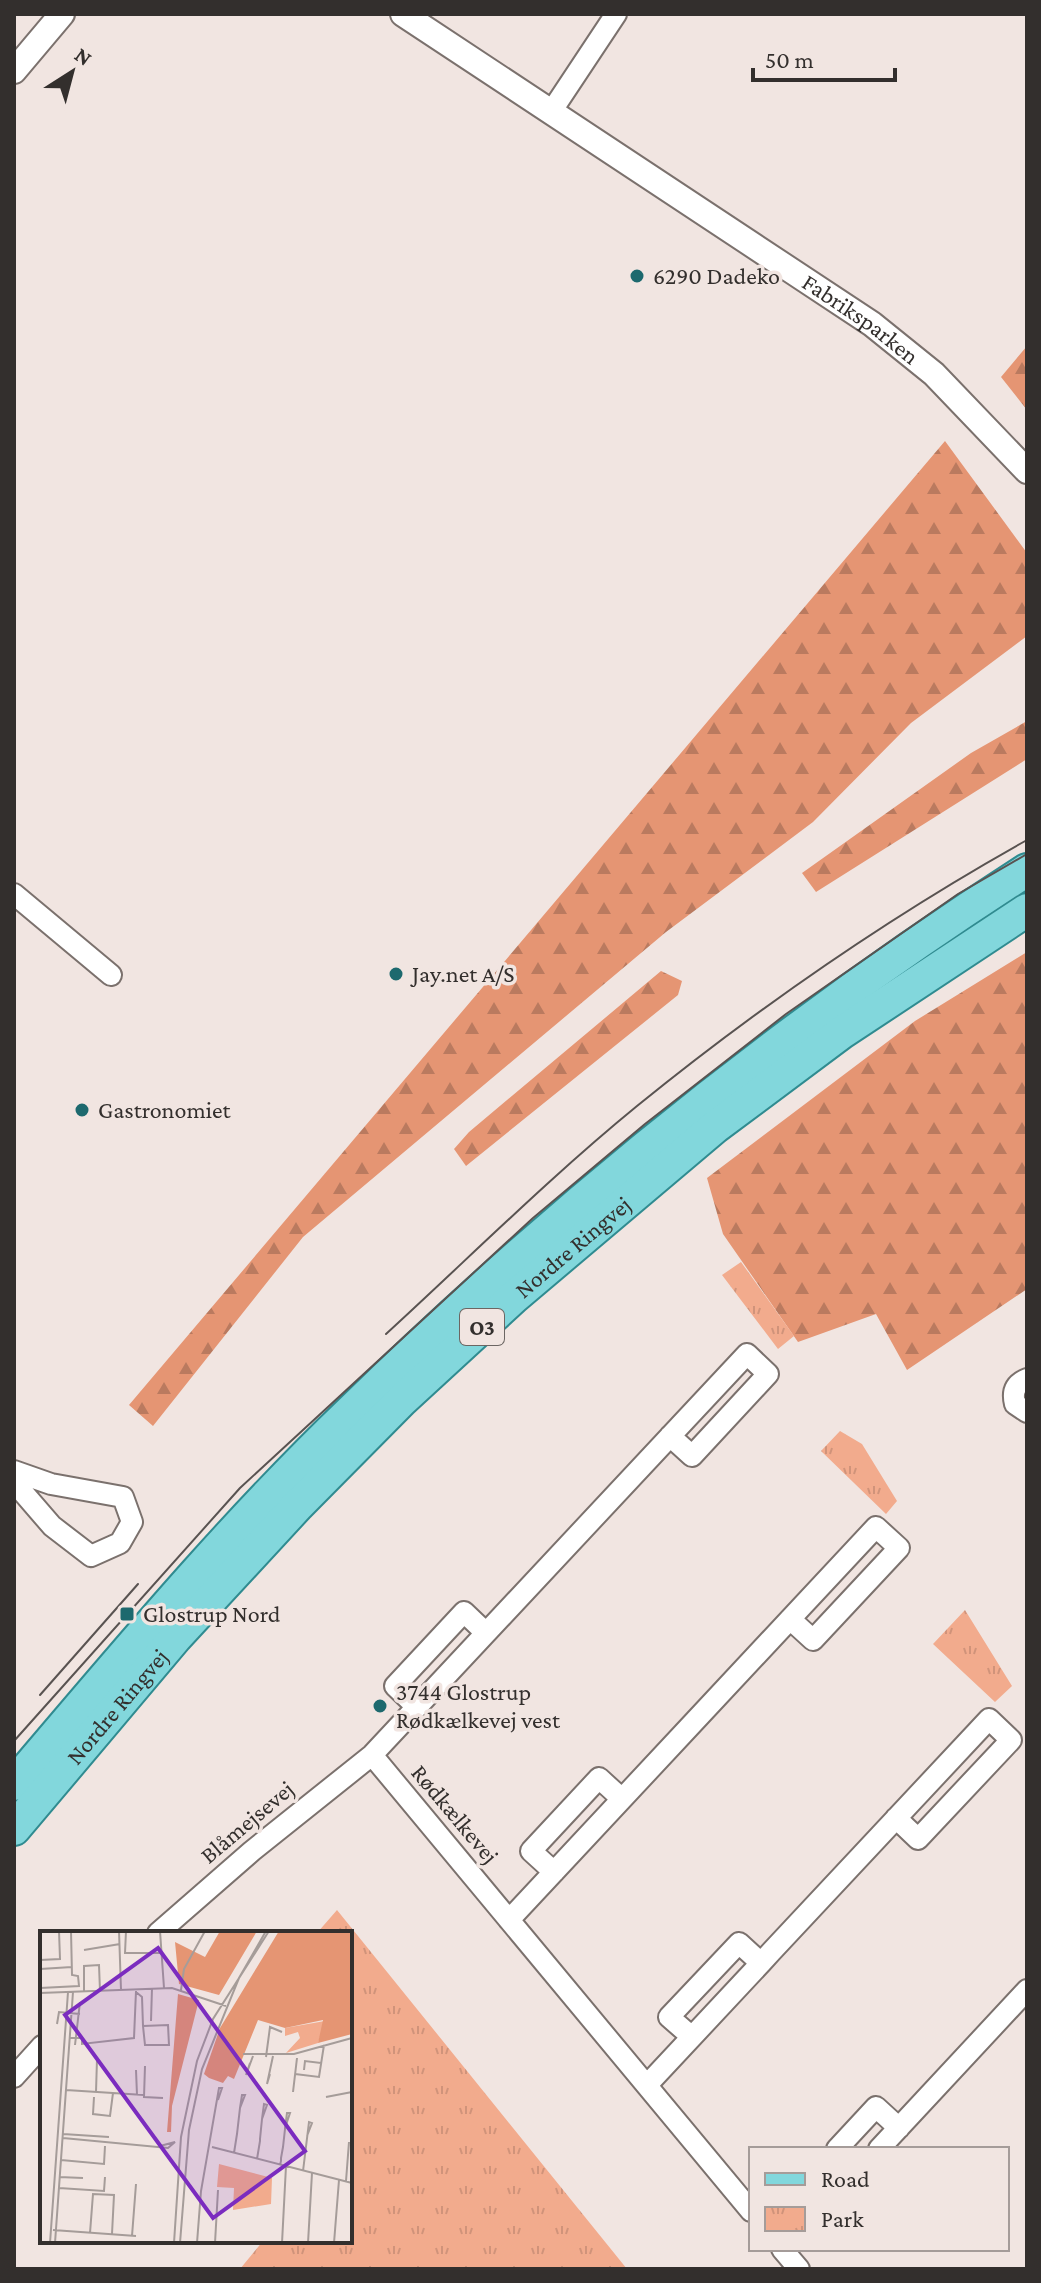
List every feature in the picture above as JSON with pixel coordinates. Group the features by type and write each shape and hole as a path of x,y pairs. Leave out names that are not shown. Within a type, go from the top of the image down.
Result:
{"main road":[{"name":"Nordre Ringvej","path":"14,1784 167,1604 269,1494 351,1410 502,1272 679,1120 789,1032 1027,870"},
{"name":"Nordre Ringvej","path":"14,1829 176,1637 298,1505 401,1401 514,1297 715,1127 841,1033 1027,910"}],"street":[{"path":"14,71 62,14"},
{"name":"Fabriksparken","path":"403,14 872,324 934,374 1027,471"},
{"path":"551,112 616,14"},
{"path":"14,894 111,975"},
{"path":"372,1755 670,1436 747,1354 768,1374 692,1456 670,1436"},
{"path":"1027,1379 1016,1387 1013,1396 1015,1404 1027,1412"},
{"path":"14,1471 51,1484 123,1497 132,1522 120,1543 91,1556 52,1526 14,1482"},
{"path":"509,1920 554,1872 790,1619 876,1527 899,1548 813,1640 790,1619"},
{"path":"417,1707 395,1686 464,1612 486,1633"},
{"path":"647,2085 896,1818 989,1719 1011,1740 918,1839 896,1818"},
{"name":"Rødkælkevej","path":"372,1755 749,2209"},
{"name":"Blåmejsevej","path":"160,1931 252,1851 372,1755"},
{"name":"Rødkælkevej","path":"554,1872 531,1851 599,1778 622,1799"},
{"path":"692,2037 669,2017 739,1943 761,1963"},
{"path":"881,2147 1024,2000"},
{"path":"14,2077 40,2048"},
{"path":"839,2147 876,2107 899,2128"},
{"path":"785,2251 799,2269"}],"green space":[{"path":"1027,346 1027,410 1001,377"},
{"path":"945,441 1027,553 1027,636 911,723 813,822 666,932 303,1237 153,1426 129,1405"},
{"path":"1027,721 1027,759 816,892 802,873 971,753"},
{"path":"1027,952 1027,1289 907,1370 876,1314 798,1342 723,1234 707,1178 915,1021"},
{"path":"661,971 682,981 678,995 466,1166 454,1149 469,1132"},
{"path":"741,1262 794,1336 778,1349 722,1275"},
{"path":"840,1431 862,1444 897,1501 886,1514 821,1451"},
{"path":"965,1610 1012,1686 995,1702 933,1644"},
{"path":"337,1910 627,2269 240,2269 261,2243 352,2243 352,1931 319,1931"}],"tram line":[{"path":"386,1334 573,1161 683,1069 875,932 1027,840"},
{"path":"14,1741 240,1488 533,1218 645,1124 786,1014 958,894 1027,854"},
{"path":"40,1695 138,1584"}],"place":[{"name":"6290 Dadeko","path":"637,276"},
{"name":"Jay.net A/S","path":"396,974"},
{"name":"Gastronomiet","path":"82,1110"},
{"name":"Glostrup Nord","path":"127,1614"},
{"name":"3744 Glostrup Rødkælkevej vest","path":"380,1706"}]}
